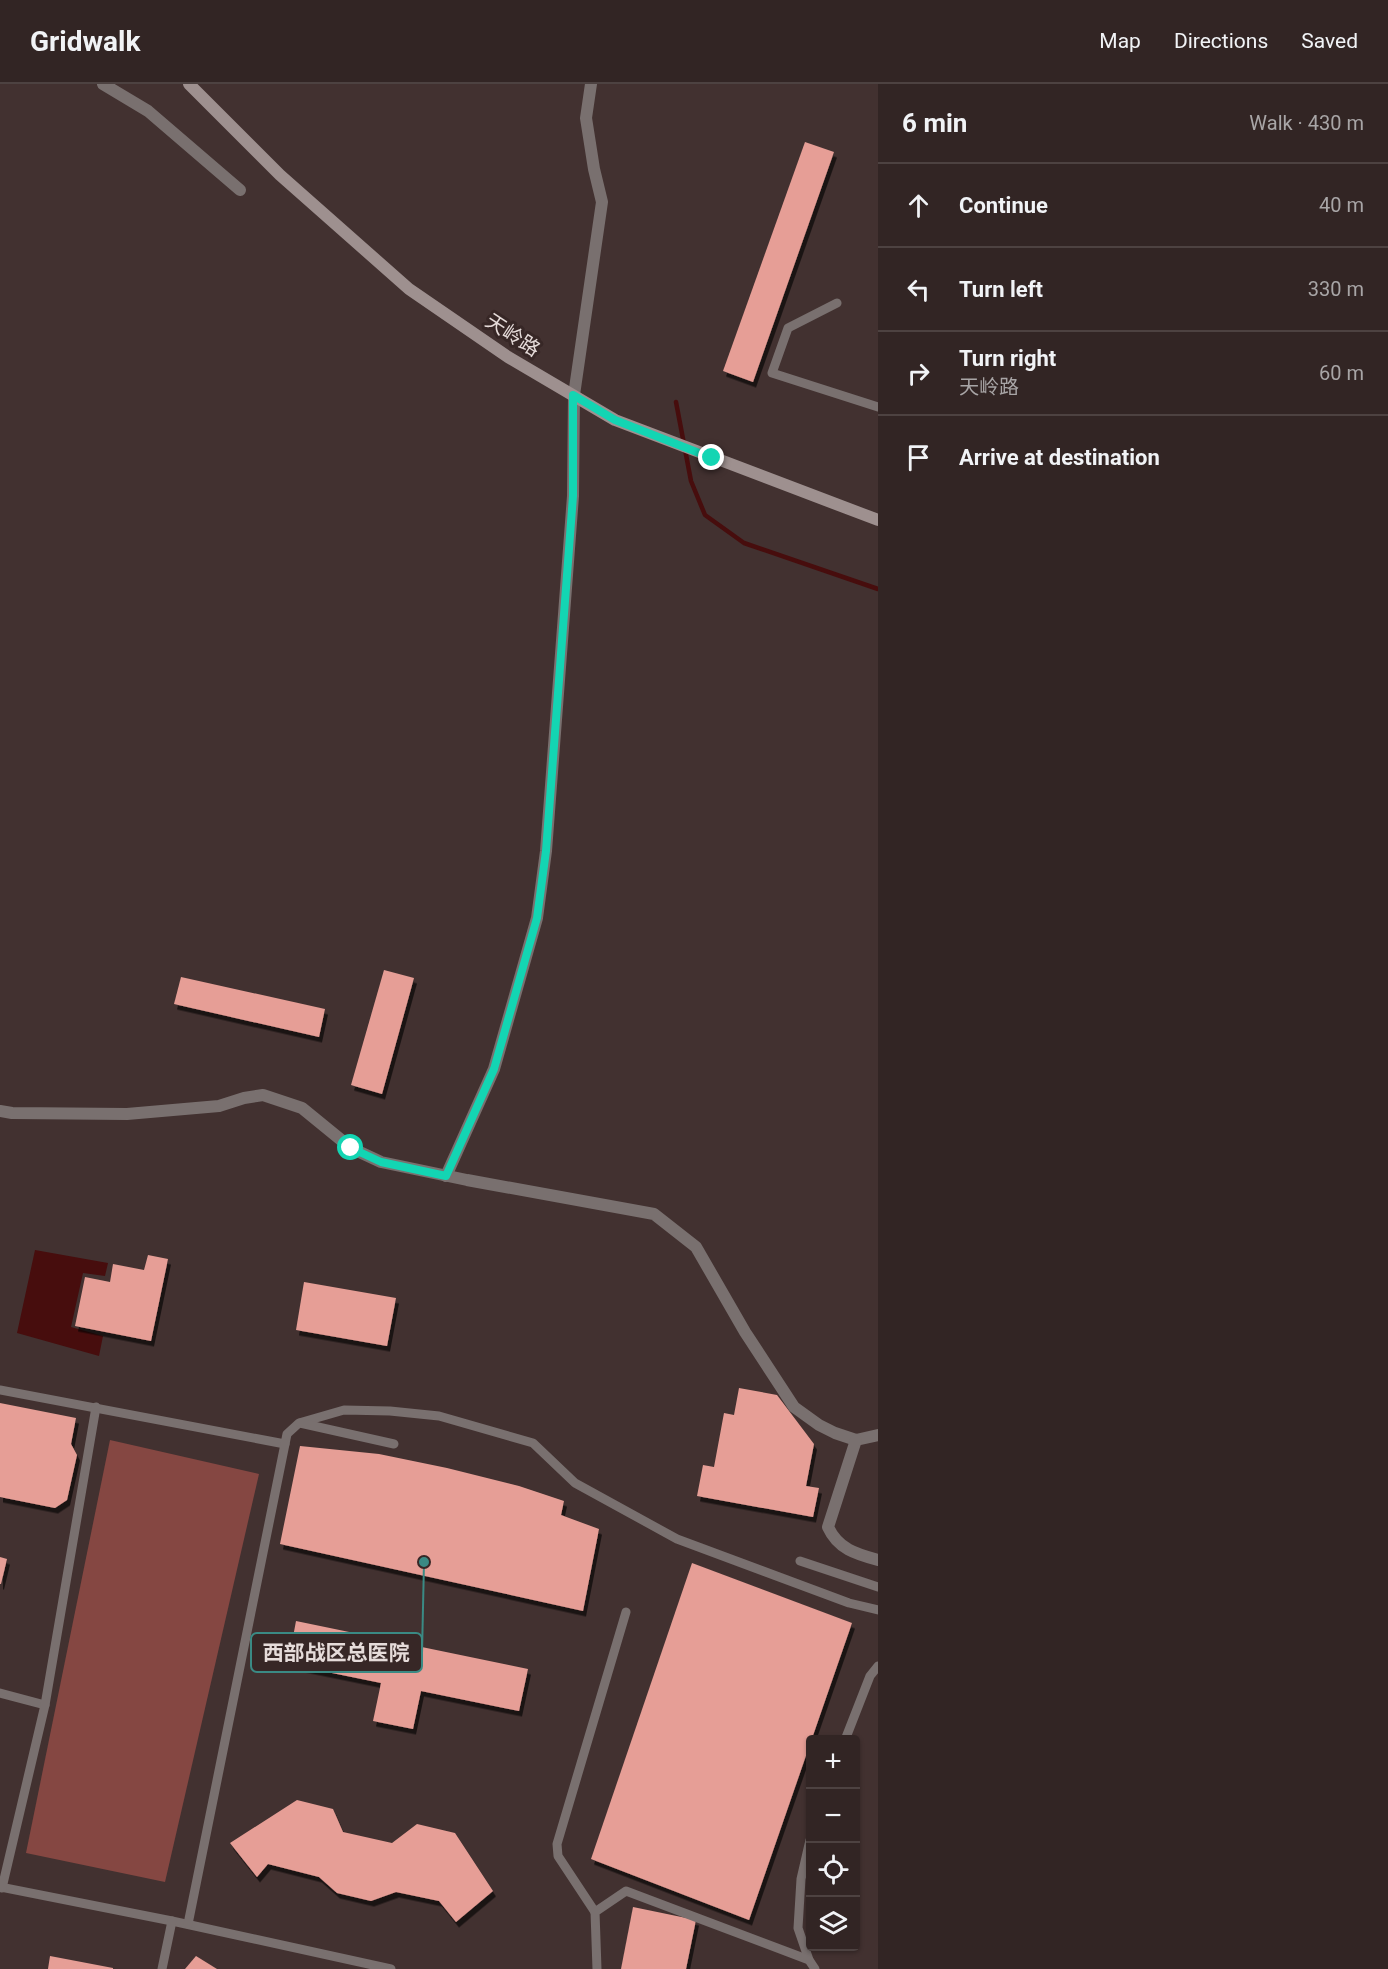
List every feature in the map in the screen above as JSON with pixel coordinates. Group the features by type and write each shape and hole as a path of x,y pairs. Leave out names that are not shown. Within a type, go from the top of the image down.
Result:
{"street":[{"path":"103,84 148,111 240,190"},
{"name":"天岭路","path":"189,84 280,175 409,288 508,357 615,420 878,520"},
{"path":"446,1176 494,1069 537,918 546,851 573,496 573,395 602,202 586,118 591,84"},
{"path":"0,1111 127,1114 219,1106 244,1098 264,1095 302,1108 351,1148 381,1162 654,1214 696,1247 745,1332 794,1407 834,1433 856,1440 878,1435"},
{"path":"856,1440 828,1527 834,1538 847,1551 878,1560"}],"lane":[{"path":"837,303 788,328 772,373 878,407"},
{"path":"0,1390 285,1444"},
{"path":"96,1407 45,1705 1,1887 188,1924 391,1969"},
{"path":"188,1924 287,1434 299,1423 344,1410 390,1411 439,1416 533,1443 575,1483 677,1539 849,1603 878,1610"},
{"path":"299,1423 394,1444"},
{"path":"800,1561 878,1587"},
{"path":"597,1969 595,1912 558,1856 556,1844 626,1612"},
{"path":"847,1735 870,1676 878,1666"},
{"path":"0,1693 45,1705"},
{"path":"809,1843 801,1879 798,1928 809,1960 815,1969"},
{"path":"595,1912 626,1891 809,1960"},
{"path":"162,1969 172,1921"}],"shaded area":[{"path":"35,1250 108,1263 105,1276 83,1273 71,1327 103,1336 99,1356 17,1333"},
{"path":"110,1440 259,1474 165,1882 26,1853"}],"building":[{"path":"805,142 834,152 753,382 723,371"},
{"path":"384,970 414,978 382,1094 351,1085"},
{"path":"181,977 325,1009 319,1037 174,1004"},
{"path":"148,1255 168,1259 151,1341 75,1326 85,1277 110,1282 113,1264 144,1270"},
{"path":"304,1282 396,1298 387,1346 296,1330"},
{"path":"739,1388 777,1395 814,1444 806,1486 819,1488 813,1517 697,1496 703,1465 714,1467 724,1413 734,1415"},
{"path":"0,1403 76,1418 71,1444 77,1455 67,1500 55,1508 0,1497"},
{"path":"300,1446 379,1454 447,1468 519,1486 564,1501 561,1515 599,1529 583,1611 280,1544"},
{"path":"0,1557 7,1559 1,1584 0,1584"},
{"path":"692,1563 852,1623 813,1735 806,1735 806,1756 749,1920 591,1859"},
{"path":"296,1621 528,1669 519,1711 421,1691 413,1729 373,1721 381,1683 288,1664"},
{"path":"297,1800 333,1809 343,1832 392,1843 417,1824 455,1833 493,1891 456,1922 439,1901 396,1892 371,1901 337,1893 319,1877 268,1864 257,1877 230,1843"},
{"path":"633,1907 696,1920 686,1969 621,1969"},
{"path":"50,1956 113,1968 113,1969 48,1969"},
{"path":"196,1956 217,1969 185,1969"}],"waterway":[{"path":"676,402 691,481 705,515 744,543 878,589"}],"place":[{"name":"西部战区总医院","path":"424,1562"}],"route":[{"path":"351,1148 381,1162 446,1176 494,1069 537,918 546,851 573,496 573,395 615,420 712,458"}]}
